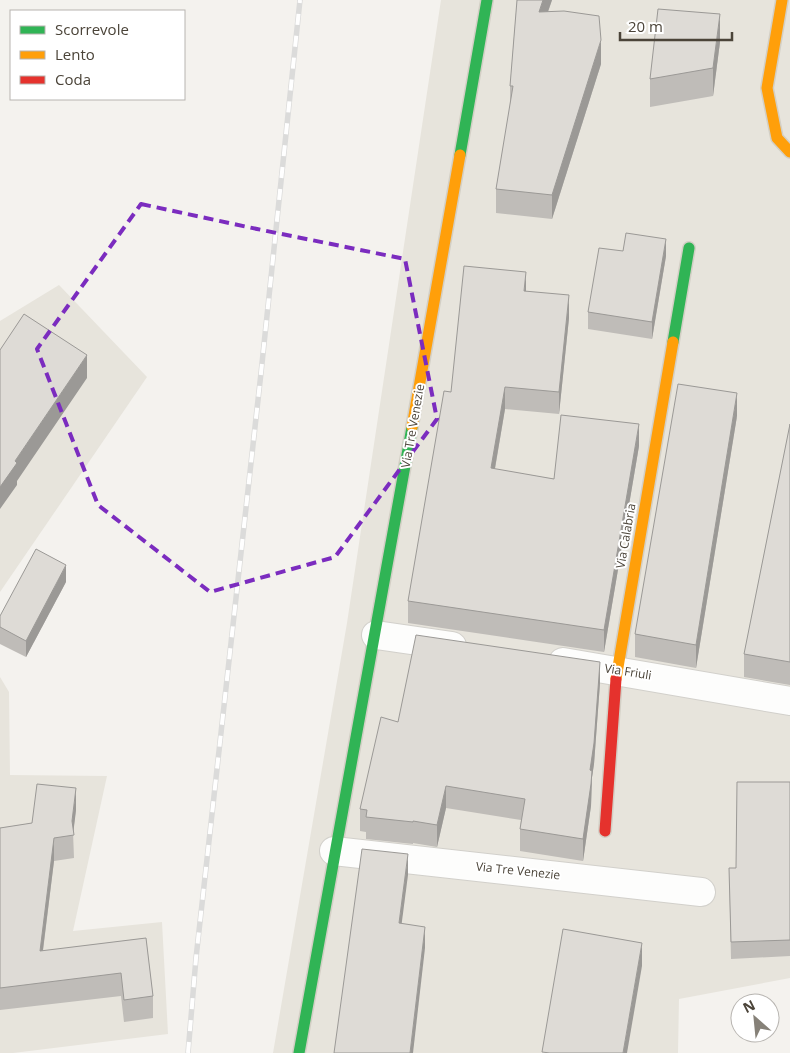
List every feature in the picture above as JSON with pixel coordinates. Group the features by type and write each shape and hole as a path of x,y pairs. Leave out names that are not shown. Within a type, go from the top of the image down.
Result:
{"main road":[{"name":"Via Tre Venezie","path":"299,1053 334,851 376,635 487,0"},
{"path":"782,0 767,88 777,138 790,152"},
{"name":"Via Calabria","path":"604,831 617,670 688,248"}],"street":[{"path":"376,635 473,649"},
{"name":"Via Friuli","path":"540,659 617,670 790,701"},
{"name":"Via Tre Venezie","path":"334,851 701,892"}],"highlighted area":[{"path":"141,204 405,259 437,419 335,557 210,592 98,505 37,349"}],"shaded area":[{"path":"441,0 790,0 790,978 679,999 678,1053 273,1053 347,623"},
{"path":"59,285 147,377 0,592 0,321"},
{"path":"0,677 9,692 10,775 107,776 73,931 162,922 168,1034 0,1053"}],"building":[{"path":"517,0 543,0 539,12 564,11 599,16 601,40 552,195 496,189 513,86 510,86"},
{"path":"658,9 720,14 713,68 650,79"},
{"path":"626,233 666,239 652,322 588,312 599,248 623,251"},
{"path":"464,266 526,272 524,291 569,295 559,392 505,387 491,468 554,479 561,415 639,424 604,630 408,601 444,391 451,392"},
{"path":"24,314 87,355 15,461 17,463 0,487 0,350"},
{"path":"678,384 737,393 696,645 635,634"},
{"path":"790,424 790,662 744,654"},
{"path":"36,549 66,565 26,641 0,627 0,616"},
{"path":"416,635 600,662 590,770 592,771 591,784 583,839 520,829 525,799 446,786 437,825 366,817 367,810 360,809 381,717 398,722"},
{"path":"737,782 790,782 790,940 731,942 729,868 736,868"},
{"path":"37,784 76,788 72,821 74,835 54,838 40,951 146,938 153,996 124,1000 121,973 0,988 0,828 32,823"},
{"path":"362,849 408,854 399,923 425,927 410,1053 334,1053"},
{"path":"563,929 642,943 623,1053 542,1052"}],"railway":[{"path":"188,1053 196,958 300,0"}],"traffic: fast":[{"path":"460,155 487,0"},
{"path":"673,342 689,248"},
{"path":"299,1053 412,427"}],"traffic: slow":[{"path":"782,0 767,88 777,138 790,152"},
{"path":"412,427 460,155"},
{"path":"616,679 673,342"}],"traffic: jam":[{"path":"605,831 616,679"}]}
